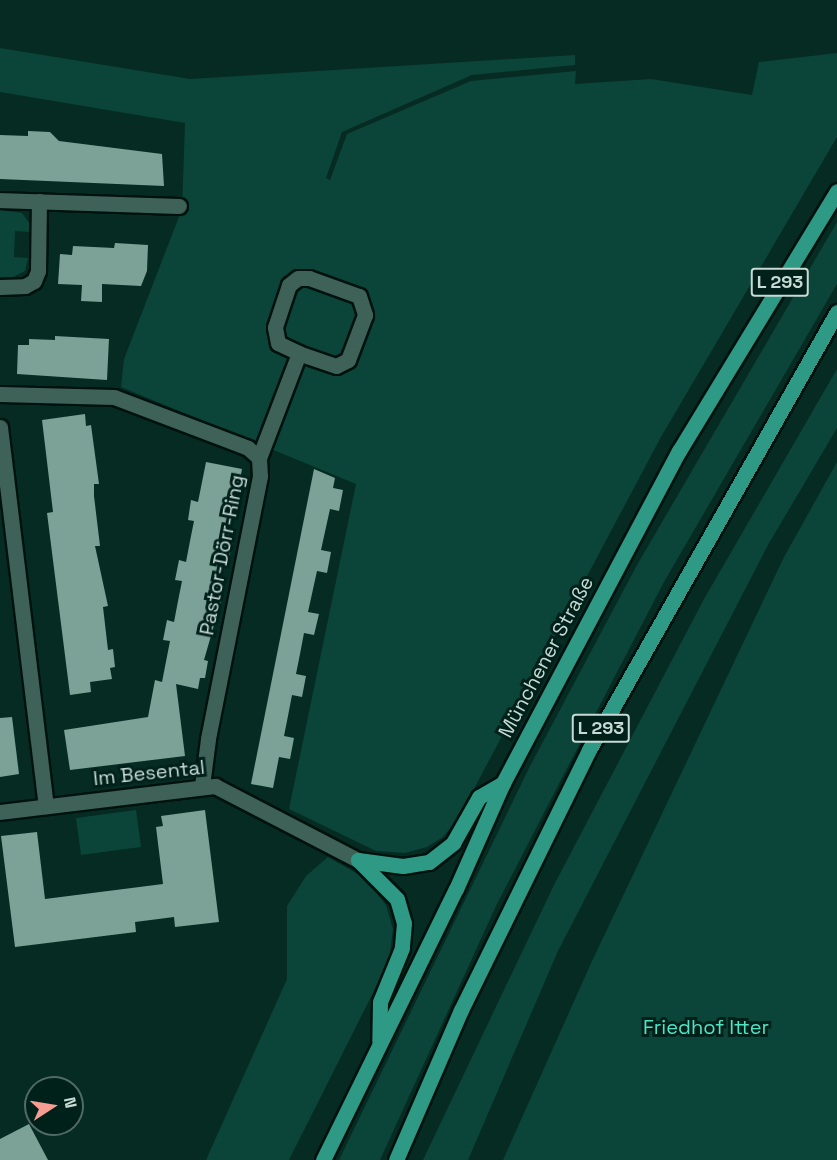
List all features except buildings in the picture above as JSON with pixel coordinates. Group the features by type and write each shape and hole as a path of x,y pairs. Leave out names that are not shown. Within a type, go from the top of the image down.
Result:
{"main road":[{"name":"Münchener Straße","path":"323,1160 503,783 679,450 837,191"},
{"name":"L 293","path":"396,1160 461,1010 590,748 837,312"},
{"path":"358,860 403,866 429,862 453,843 479,797 503,783"},
{"path":"358,860 397,899 404,923 402,948 380,1002 379,1046"}],"street":[{"path":"0,200 179,206"},
{"path":"0,287 25,286 34,281 38,271 39,201"},
{"path":"298,278 309,278 359,296 365,315 348,360 336,366 299,353 278,343 275,327 289,285 298,278"},
{"path":"259,458 299,353"},
{"name":"Pastor-Dörr-Ring","path":"0,394 114,397 248,448 259,458 260,476 208,739 202,786"},
{"path":"0,427 46,806"},
{"name":"Im Besental","path":"0,812 202,786 229,791 358,860"}],"green space":[{"path":"0,48 190,79 575,55 575,65 472,75 342,132 326,178 330,180 347,134 471,81 576,71 575,84 651,79 752,95 759,62 837,53 837,137 661,437 459,817 443,837 427,847 405,853 376,851 289,809 356,484 121,387 124,359 182,209 185,123 0,92"},
{"path":"0,210 22,213 30,224 29,232 15,231 14,257 28,258 25,271 13,277 0,277"},
{"path":"837,222 837,284 664,582 496,906 380,1160 339,1160 529,768 637,565"},
{"path":"837,369 837,428 768,545 558,951 468,1160 423,1160 554,885 704,599"},
{"name":"Friedhof Itter","path":"837,462 837,1160 503,1160 592,961 784,557"},
{"path":"136,810 141,847 81,855 76,818"},
{"path":"328,857 365,878 386,905 393,929 389,961 289,1160 206,1160 287,979 287,906 306,876"}]}
